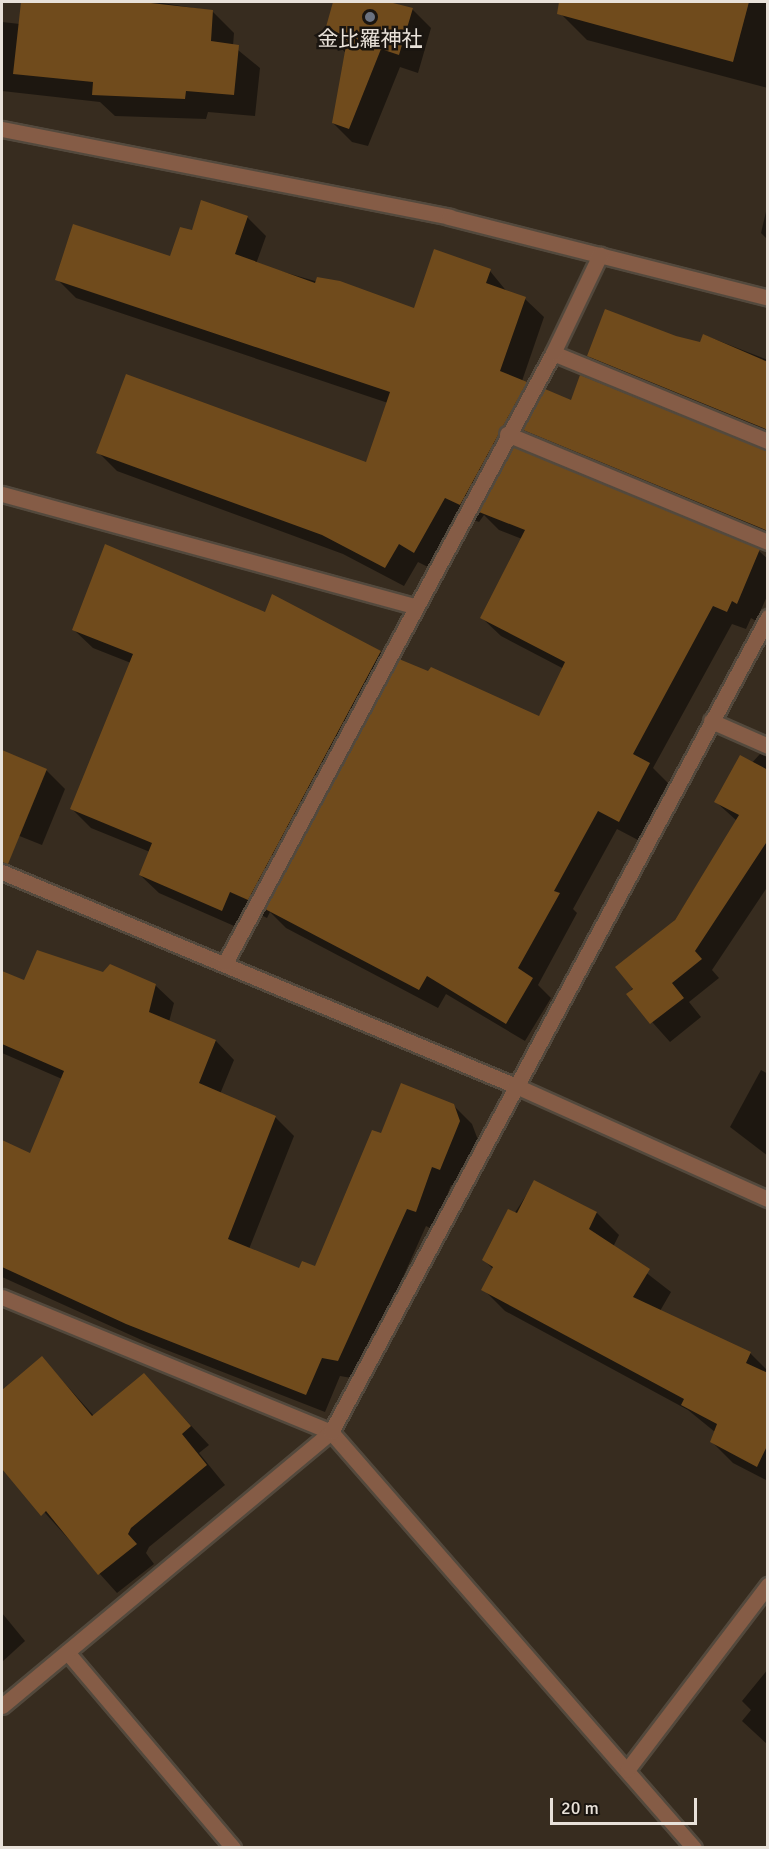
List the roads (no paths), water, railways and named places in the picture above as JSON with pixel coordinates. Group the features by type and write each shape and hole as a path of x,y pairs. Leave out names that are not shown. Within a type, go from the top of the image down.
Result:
{"street":[{"path":"2,129 219,168 449,217 768,298"},
{"path":"225,963 507,434 553,353 600,255"},
{"path":"553,353 768,441"},
{"path":"507,434 768,542"},
{"path":"2,494 415,606"},
{"path":"2,1706 331,1432 768,617"},
{"path":"711,721 768,746"},
{"path":"2,872 516,1086 768,1199"},
{"path":"2,1297 331,1432 694,1848"},
{"path":"627,1770 768,1585"},
{"path":"67,1652 233,1848"}],"place":[{"name":"金比羅神社","path":"370,17"}]}
